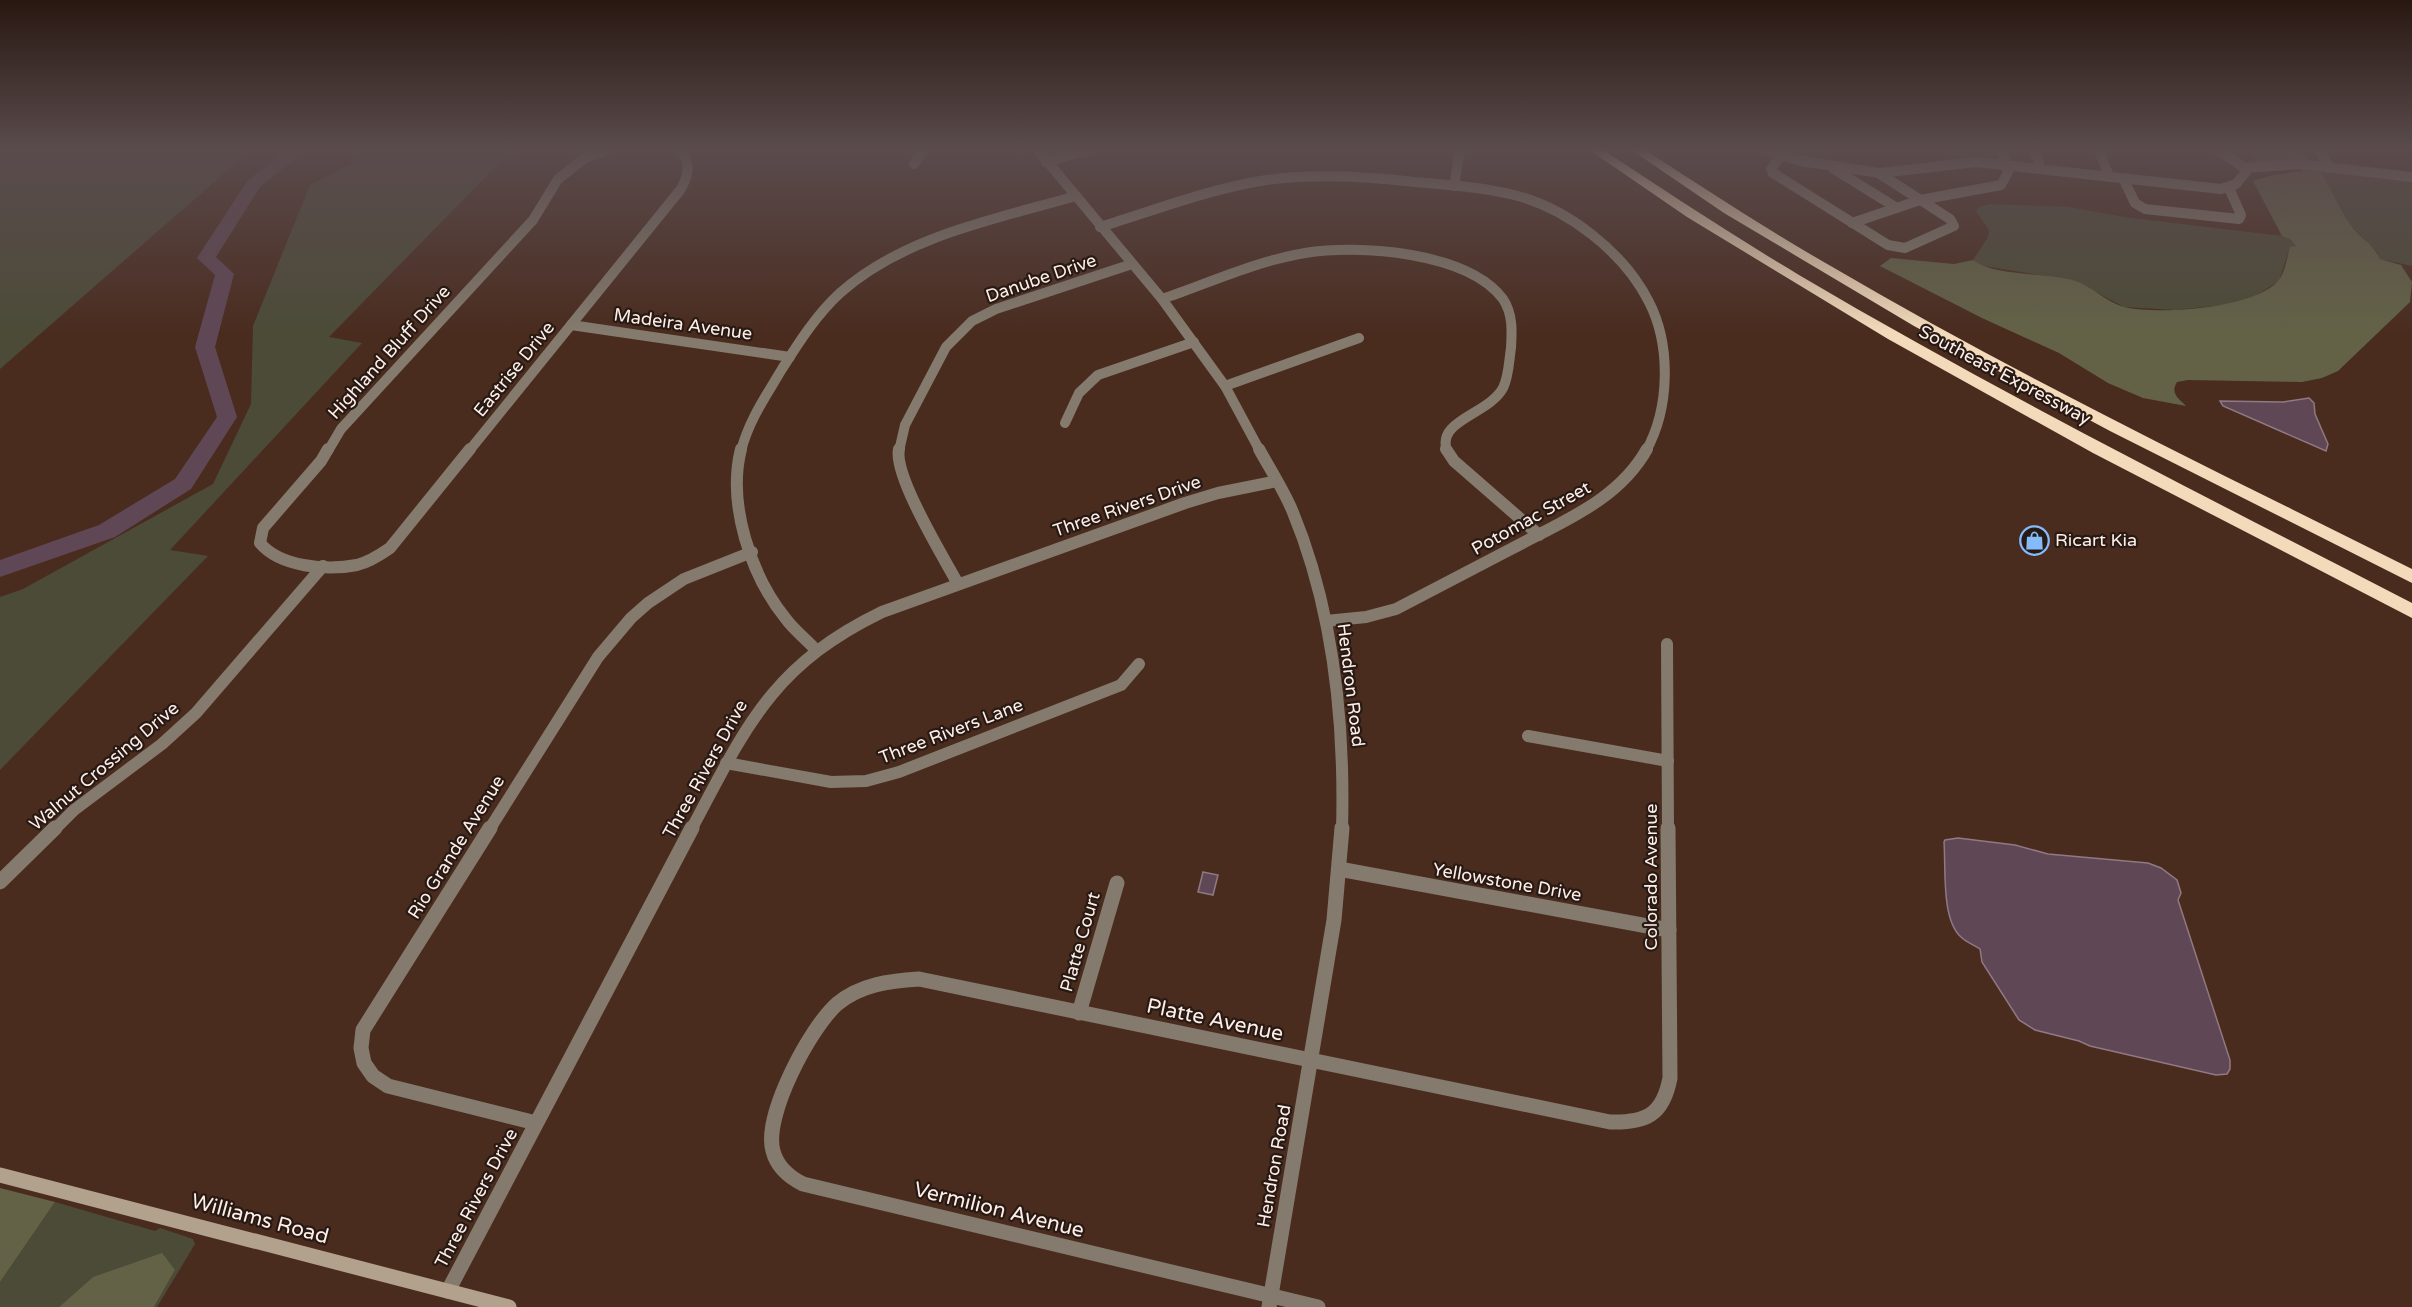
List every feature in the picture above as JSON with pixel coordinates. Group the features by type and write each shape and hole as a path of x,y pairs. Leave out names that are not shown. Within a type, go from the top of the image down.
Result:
{"highway":[{"name":"Southeast Expressway","path":"1685,210 1812,290 1936,361 2412,611"},
{"name":"Southeast Expressway","path":"1731,210 1949,339 2382,562 2412,575"}],"main road":[{"name":"Williams Road","path":"0,1175 508,1307"}],"street":[{"name":"Highland Bluff Drive","path":"322,566 269,554 260,543 263,528 316,466 349,420 533,220 539,210"},
{"name":"Eastrise Drive","path":"322,566 359,564 381,555 390,548 664,210"},
{"path":"815,649 786,620 774,601 752,552 738,508 738,469 744,436 759,405 828,305 862,275 935,238 1029,210"},
{"name":"Hendron Road","path":"1087,210 1161,299 1225,386 1291,508 1313,568 1336,675 1341,735 1342,828 1334,920 1270,1302"},
{"name":"Potomac Street","path":"1101,227 1156,210"},
{"name":"Potomac Street","path":"1326,621 1366,617 1396,609 1539,535 1595,503 1627,477 1640,462 1653,438 1664,399 1663,349 1654,309 1645,291 1627,268 1593,238 1548,210"},
{"path":"1831,210 1897,248 1927,239 1954,226 1950,219 1936,210"},
{"path":"1852,223 1891,210"},
{"path":"2154,210 2239,219 2241,215 2239,210"},
{"path":"1161,299 1297,255 1336,250 1369,252 1450,264 1472,273 1500,294 1511,319 1504,384 1484,408 1449,430 1445,443 1454,461 1539,535"},
{"name":"Danube Drive","path":"958,584 906,484 898,455 905,425 946,347 972,321 996,309 1132,264"},
{"name":"Madeira Avenue","path":"571,325 790,357"},
{"path":"1225,386 1359,338"},
{"path":"1065,423 1079,393 1098,375 1194,342"},
{"name":"Three Rivers Drive","path":"448,1291 726,763 759,708 790,671 815,649 854,625 882,612 1185,503 1218,493 1276,481"},
{"name":"Rio Grande Avenue","path":"536,1123 388,1086 376,1080 366,1071 361,1058 360,1044 363,1030 598,657 619,630 640,608 680,580 712,565 752,552"},
{"name":"Walnut Crossing Drive","path":"0,882 74,810 162,744 196,713 322,566"},
{"name":"Colorado Avenue","path":"1660,1107 1666,1099 1670,1078 1667,644"},
{"name":"Three Rivers Lane","path":"726,763 831,782 866,781 899,772 1121,685 1139,664"},
{"path":"1528,736 1668,761"},
{"name":"Yellowstone Drive","path":"1339,869 1669,930"},
{"name":"Platte Court","path":"1080,1013 1117,883"},
{"name":"Platte Avenue","path":"795,1068 807,1040 829,1011 855,992 888,980 903,978 937,982 1610,1122 1639,1121 1660,1107"},
{"name":"Vermilion Avenue","path":"795,1068 772,1122 770,1135 775,1160 791,1179 814,1187 1270,1302 1318,1307"}],"shaded area":[{"path":"0,210 182,210 0,369"},
{"path":"300,210 453,210 329,337 362,343 170,550 208,556 0,770 0,597 23,589 213,484 251,404 253,326"},
{"path":"2085,210 2124,217 2282,236 2290,239 2297,247 2290,247 2279,281 2252,298 2226,305 2174,310 2124,307 2075,281 1978,265 1973,260 1988,237 1989,230 1976,211"},
{"path":"2268,210 2342,210 2353,229 2374,249 2380,259 2401,265 2412,282 2410,302 2338,371 2322,378 2302,382 2188,380 2177,382 2174,389 2176,395 2186,406 2143,398 2108,383 2059,353 1982,318 1880,266 1891,258 1954,264 1973,260 2008,272 2076,281 2124,307 2182,310 2228,304 2266,290 2278,281 2284,270 2290,247 2296,246 2290,239 2282,236"},
{"path":"2342,210 2412,210 2412,266 2380,259 2377,252 2351,226"},
{"path":"2309,398 2314,403 2315,414 2328,444 2326,451 2223,406 2220,401 2283,402"},
{"path":"1958,838 2015,845 2048,854 2148,863 2161,868 2177,880 2181,893 2178,900 2230,1060 2230,1069 2227,1074 2216,1075 2090,1046 2035,1030 2019,1020 1982,962 1980,949 1961,937 1950,918 1947,906 1944,842"},
{"path":"1203,872 1218,875 1213,895 1198,892"},
{"path":"0,1188 55,1202 0,1282"},
{"path":"55,1202 155,1231 160,1228 193,1239 195,1244 157,1307 154,1307 175,1270 93,1277 59,1307 0,1307 0,1282"},
{"path":"162,1253 175,1270 154,1307 59,1307 93,1277"}],"waterway":[{"path":"0,569 107,531 183,484 227,417 205,347 225,274 206,258 237,210"}],"place":[{"name":"Ricart Kia","path":"2034,540"}]}
